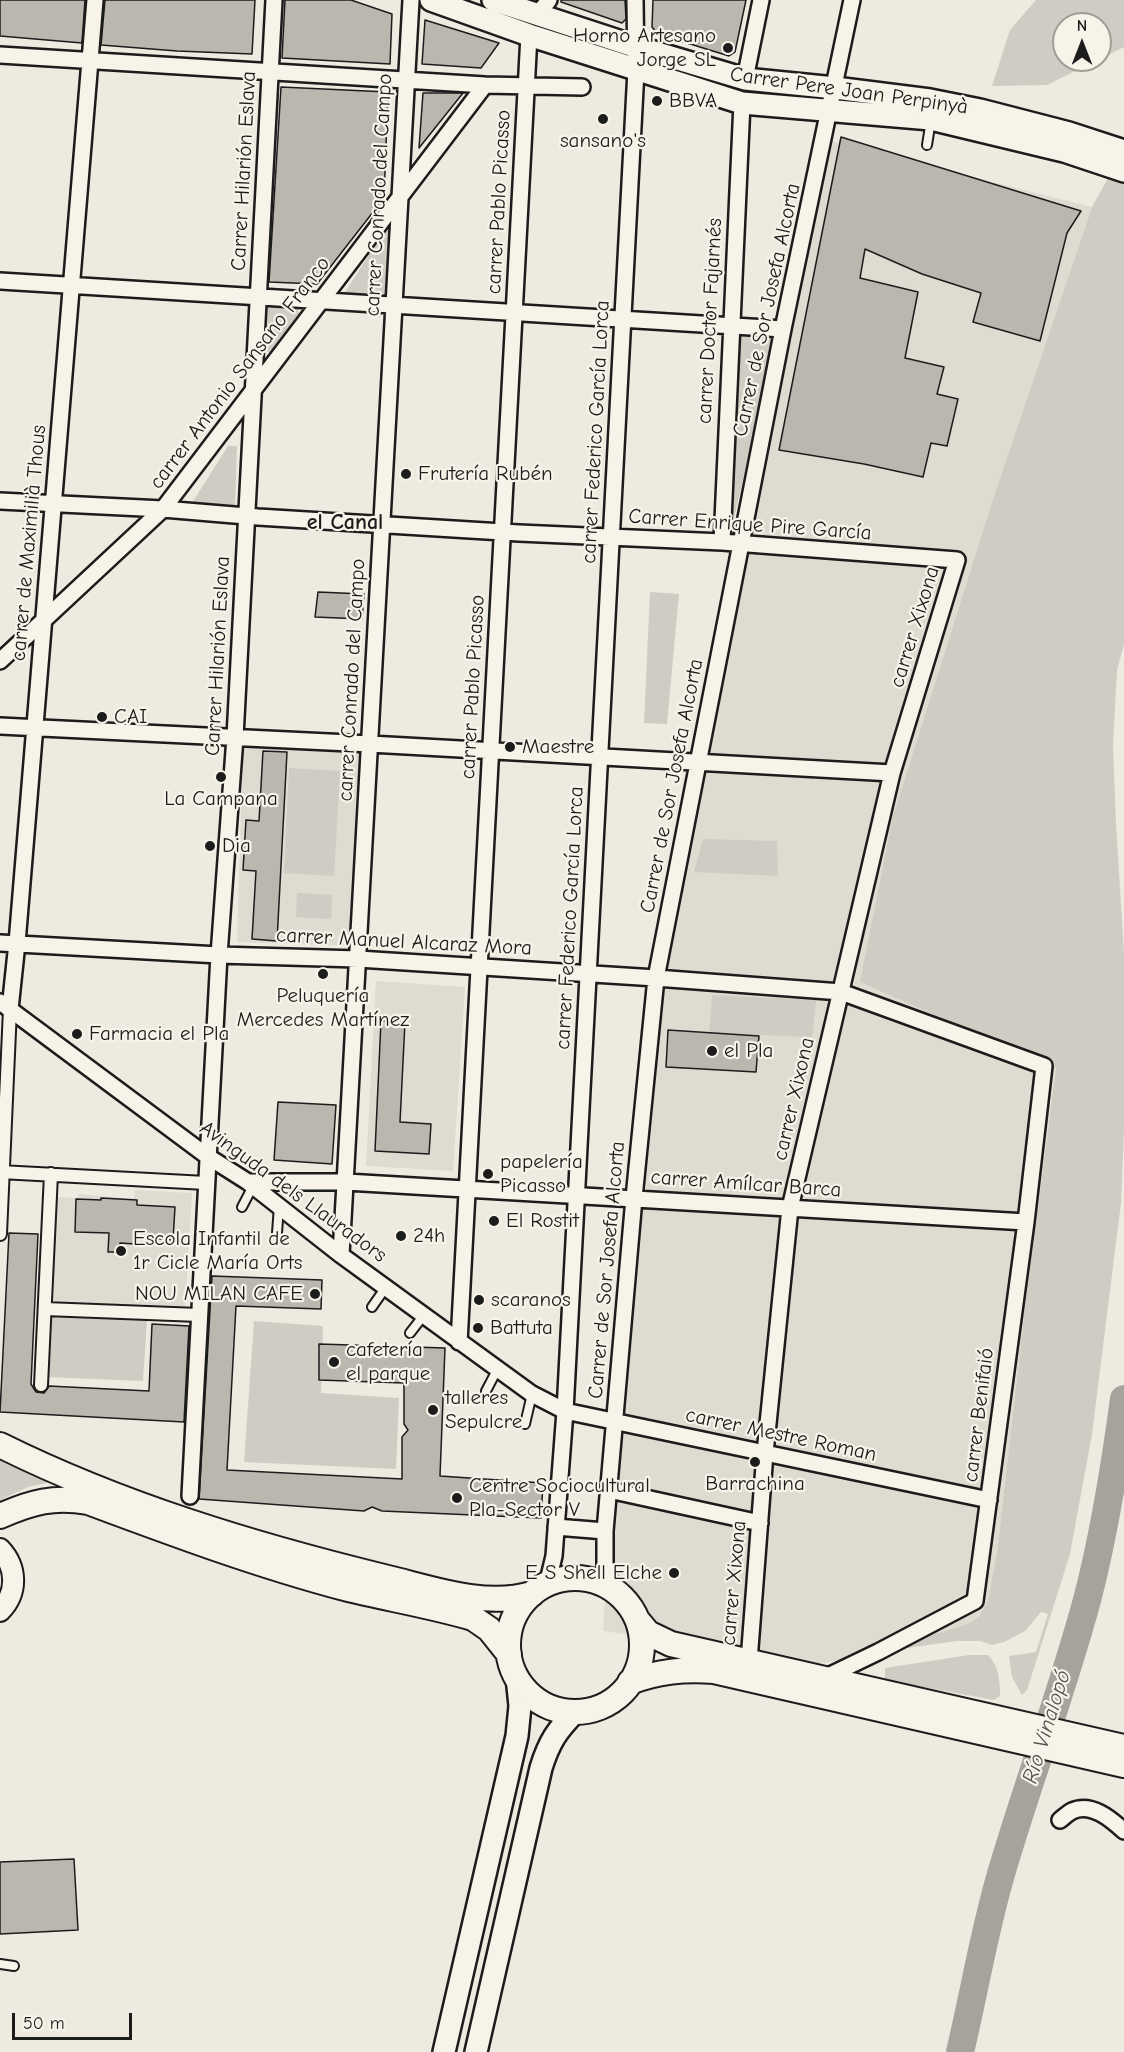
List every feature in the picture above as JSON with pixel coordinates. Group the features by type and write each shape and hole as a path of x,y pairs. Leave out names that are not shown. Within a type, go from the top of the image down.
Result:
{"main road":[{"name":"Carrer Pere Joan Perpinyà","path":"431,0 636,70 742,103 931,119 1066,142"},
{"name":"Carrer Pere Joan Perpinyà","path":"493,0 537,7 637,47 745,79 940,102 1066,142"},
{"path":"1066,142 1124,151"},
{"path":"1066,142 1124,171"},
{"path":"0,1444 69,1477 193,1522 311,1559 432,1588 479,1598 508,1599 566,1579 582,1578 598,1582 624,1598 648,1633 663,1642 824,1678 987,1726"},
{"path":"0,1515 41,1501 70,1499 88,1502 205,1545 348,1589 473,1618 489,1629 509,1654 517,1677 520,1706 517,1736 444,2052"},
{"path":"509,1654 513,1620 520,1607 539,1589"},
{"path":"517,1677 528,1691 542,1702 558,1709 576,1711 607,1704 630,1683 638,1668 642,1653 642,1636 638,1621"},
{"path":"630,1683 652,1674 669,1671 714,1671 1116,1754"},
{"path":"476,2052 541,1768 556,1732 576,1711"}],"street":[{"name":"carrer de Maximilià Thous","path":"0,1234 5,1006 17,943 95,0"},
{"name":"Carrer Hilarión Eslava","path":"190,1496 219,955 236,737 274,0"},
{"name":"carrer Conrado del Campo","path":"341,1255 411,0"},
{"name":"carrer Federico García Lorca","path":"539,1589 553,1563 565,1411 636,70 635,0"},
{"path":"745,79 761,0"},
{"name":"Carrer de Sor Josefa Alcorta","path":"613,1590 605,1564 605,1531 656,978 783,329 852,0"},
{"name":"carrer Pablo Picasso","path":"459,1342 529,34"},
{"path":"0,55 485,85 582,87"},
{"name":"carrer Antonio Sansano Franco","path":"0,661 163,509 485,85"},
{"name":"carrer Doctor Fajarnés","path":"722,542 730,326 742,103"},
{"path":"0,281 783,329"},
{"name":"Carrer Enrique Pire García","path":"0,501 163,509 502,532 722,542 957,560"},
{"name":"carrer Xixona","path":"749,1661 765,1453 790,1208 892,773 957,560"},
{"path":"0,726 892,773"},
{"name":"carrer Manuel Alcaraz Mora","path":"0,943 219,955 358,958 841,992 1044,1066"},
{"name":"Avinguda dels Llauradors","path":"5,1006 207,1156 251,1184 341,1255 497,1370 532,1394 565,1411"},
{"name":"carrer Benifaió","path":"824,1678 878,1653 975,1601 1026,1222 1044,1066"},
{"path":"1,1172 206,1183"},
{"path":"41,1385 51,1174"},
{"name":"carrer Amílcar Barca","path":"251,1184 346,1182 1026,1222"},
{"path":"45,1309 199,1315"},
{"name":"carrer Mestre Roman","path":"565,1411 989,1500"},
{"path":"609,1490 760,1523"},
{"path":"556,1527 605,1531"},
{"path":"0,1549 13,1570 14,1586 9,1602 0,1611"},
{"path":"1060,1820 1072,1811 1086,1808 1100,1812 1124,1831"}],"lane":[{"path":"927,144 931,119"},
{"path":"242,1207 251,1184"},
{"path":"277,1233 279,1206"},
{"path":"372,1307 386,1287"},
{"path":"410,1333 424,1315"},
{"path":"486,1391 497,1370"},
{"path":"525,1424 532,1394"},
{"path":"0,1964 14,1966"}],"shaded area":[{"path":"1036,0 1124,0 1124,47 1112,53 1112,12 1052,12 1052,72 1073,72 1047,85 992,86 1010,30"},
{"path":"831,141 1092,207 994,496 893,816 1057,1057 997,1553 988,1600 979,1617 967,1624 862,1656 817,1664 768,1659 673,1641 603,1631 616,1425 654,1000"},
{"path":"1124,150 1124,644 1117,670 1113,744 1124,953 1124,1129 1121,1203 1092,1434 1070,1554 1027,1690 1022,1695 1012,1677 1009,1656 1036,1652 1048,1614 1041,1612 1025,1631 1004,1642 992,1645 980,1641 957,1641 893,1650 892,1647 967,1624 979,1617 988,1600 997,1553 1025,1307 1056,1068 860,982 893,816 994,496 1092,207"},
{"path":"386,228 390,228 386,296 344,294"},
{"path":"264,306 297,308 300,315 271,353 262,349"},
{"path":"740,336 776,337 730,535"},
{"path":"228,446 237,446 235,507 192,503"},
{"path":"650,592 679,594 667,724 644,723"},
{"path":"243,743 359,752 350,946 237,942"},
{"path":"289,768 340,771 334,876 284,873"},
{"path":"703,839 777,841 778,876 694,872"},
{"path":"297,893 332,895 331,919 296,917"},
{"path":"376,981 465,987 453,1171 366,1166"},
{"path":"712,995 816,1000 812,1037 709,1033"},
{"name":"Escola Infantil de 1r Cicle María Orts","path":"135,1190 192,1193 185,1307 52,1302 56,1197 78,1198 79,1194 134,1199"},
{"path":"49,1313 147,1319 143,1381 46,1377"},
{"path":"254,1321 323,1326 321,1393 399,1398 396,1469 244,1462"},
{"path":"0,1456 56,1481 28,1487 0,1500"},
{"path":"969,1655 988,1655 995,1664 1000,1696 994,1700 885,1680 885,1668"}],"building":[{"path":"0,0 85,0 82,43 0,36"},
{"path":"105,0 255,0 252,54 101,45"},
{"path":"285,0 351,0 392,14 390,64 282,58"},
{"path":"561,0 625,0 626,19 622,23 561,2"},
{"path":"653,0 746,0 735,52 729,56 658,34 652,27"},
{"path":"425,20 499,43 481,68 422,64"},
{"path":"281,87 388,92 384,198 317,284 269,282"},
{"path":"423,93 463,93 419,148"},
{"path":"841,137 1081,211 1067,233 1040,341 973,322 981,293 922,274 865,249 860,278 918,292 905,358 944,367 937,394 958,399 947,446 931,443 923,477 864,464 779,450"},
{"path":"318,592 364,594 362,619 315,617"},
{"path":"263,751 287,752 277,941 252,939 256,871 243,870 246,820 259,821"},
{"path":"381,1021 405,1022 400,1122 431,1124 429,1154 375,1151"},
{"name":"el Pla","path":"668,1030 759,1036 756,1072 666,1067"},
{"path":"278,1102 336,1105 332,1164 274,1160"},
{"path":"101,1198 137,1200 137,1205 175,1207 173,1240 136,1237 135,1244 120,1243 120,1252 108,1252 109,1233 75,1232 76,1199 101,1200"},
{"path":"9,1233 38,1234 31,1384 36,1392 44,1393 49,1386 149,1391 152,1324 189,1326 184,1422 0,1412"},
{"path":"212,1276 322,1280 321,1309 236,1306 227,1470 402,1479 402,1437 408,1430 404,1424 404,1383 319,1380 319,1344 445,1348 440,1476 543,1483 541,1518 382,1511 372,1507 364,1511 199,1499"},
{"path":"74,1859 78,1930 0,1934 0,1862"}],"waterway":[{"name":"Río Vinalopó","path":"960,2052 1001,1874 1087,1600 1099,1551 1124,1399"}],"place":[{"name":"Horno Artesano Jorge SL","path":"728,48"},
{"name":"BBVA","path":"657,101"},
{"name":"sansano's","path":"603,119"},
{"name":"Frutería Rubén","path":"406,474"},
{"name":"CAI","path":"102,717"},
{"name":"Maestre","path":"510,747"},
{"name":"La Campana","path":"221,777"},
{"name":"Dia","path":"210,846"},
{"name":"Peluquería Mercedes Martínez","path":"323,974"},
{"name":"Farmacia el Pla","path":"77,1034"},
{"name":"el Pla","path":"712,1051"},
{"name":"papelería Picasso","path":"488,1174"},
{"name":"El Rostit","path":"494,1221"},
{"name":"24h","path":"401,1236"},
{"name":"Escola Infantil de 1r Cicle María Orts","path":"121,1251"},
{"name":"NOU MILAN CAFE","path":"315,1294"},
{"name":"scaranos","path":"479,1300"},
{"name":"Battuta","path":"478,1328"},
{"name":"cafetería el parque","path":"334,1362"},
{"name":"talleres Sepulcre","path":"433,1410"},
{"name":"Barrachina","path":"755,1462"},
{"name":"Centre Sociocultural Pla-Sector V","path":"457,1498"},
{"name":"E S Shell Elche","path":"674,1573"}],"district":[{"name":"el Canal","path":"345,523"}]}
